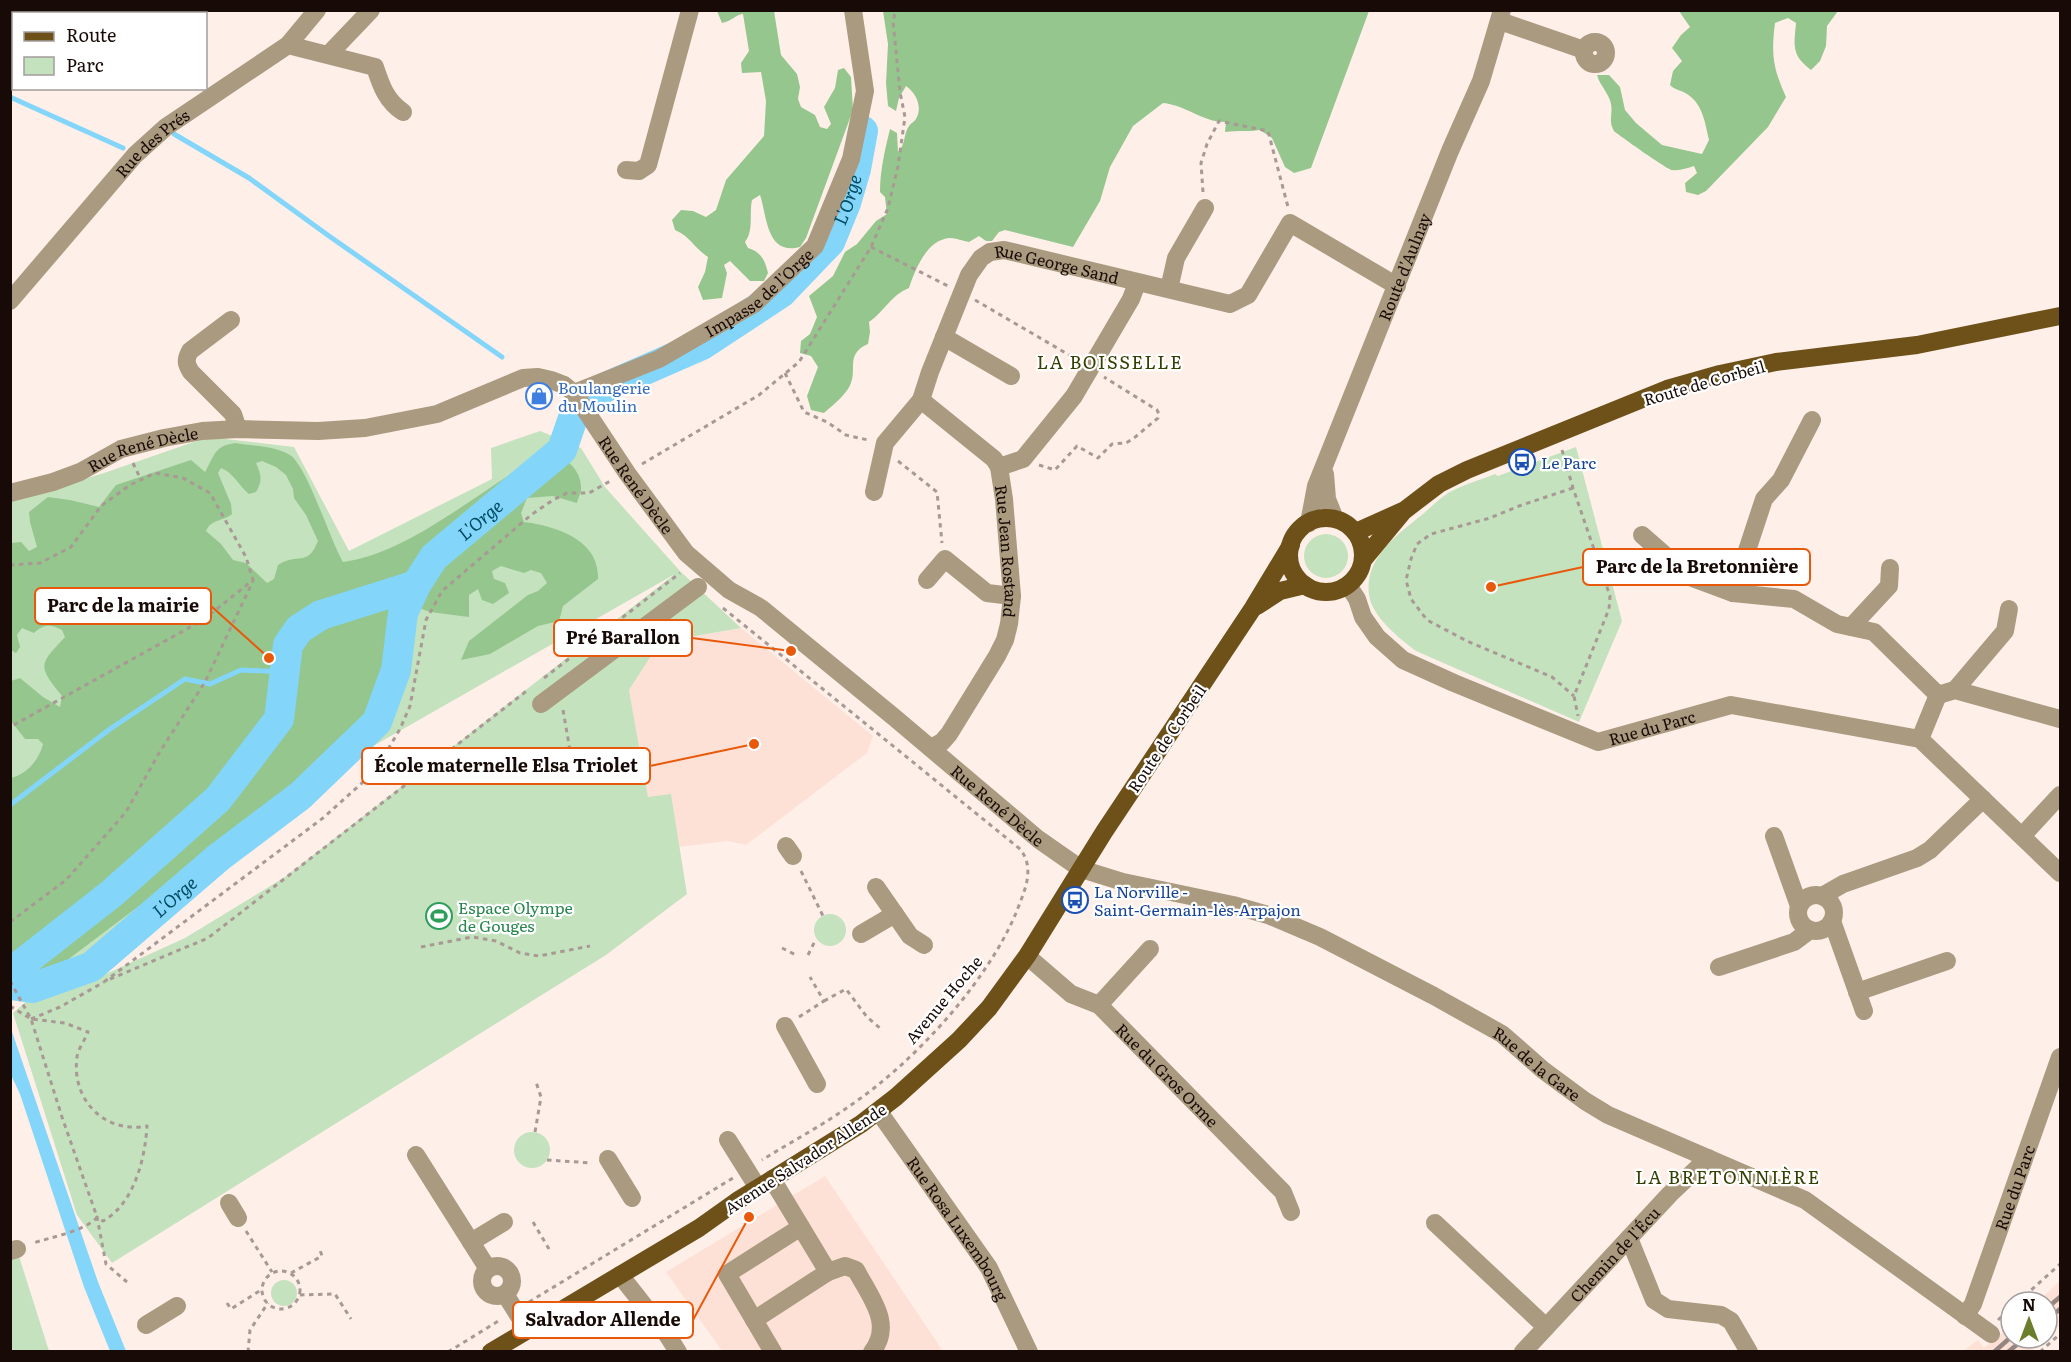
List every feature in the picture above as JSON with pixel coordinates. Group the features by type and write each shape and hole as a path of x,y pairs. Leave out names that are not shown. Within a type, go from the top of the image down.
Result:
{"main road":[{"name":"Route de Corbeil","path":"1363,560 1405,510 1439,484 1667,389 1720,374 1776,362 1917,345 2061,316"},
{"name":"Route de Corbeil","path":"1356,532 1405,510"},
{"path":"1326,518 1335,519 1356,532 1361,543 1363,560 1360,570 1348,585 1326,592 1315,590 1297,578 1289,556 1291,545 1295,536 1309,523 1326,518"},
{"name":"Route de Corbeil","path":"1081,869 1253,608 1291,545"},
{"path":"1253,608 1280,591 1305,585"},
{"name":"Avenue Salvador Allende","path":"491,1352 699,1228 765,1183 879,1112 930,1068 989,1008 1027,956 1081,869"}],"street":[{"name":"Rue des Prés","path":"10,301 135,155 166,128 288,45 317,10"},
{"path":"329,54 370,10"},
{"path":"626,170 639,171 648,165 690,10"},
{"name":"Impasse de l'Orge","path":"578,398 659,359 754,304 815,246 851,159 865,90 853,10"},
{"path":"1501,16 1584,50"},
{"name":"Route d'Aulnay","path":"1309,523 1316,486 1450,151 1481,81 1501,16"},
{"path":"288,45 375,67 387,98 403,112"},
{"path":"1169,289 1176,258 1205,208"},
{"path":"1290,224 1397,286"},
{"name":"Rue George Sand","path":"962,293 969,275 981,258 990,252 1004,250 1230,304 1248,295 1290,224"},
{"path":"999,467 1023,459 1074,396 1131,299 1137,283"},
{"path":"874,492 883,449 921,400 962,293"},
{"path":"231,320 190,351 186,358 186,365 190,372 233,414 238,429"},
{"path":"944,338 1011,376"},
{"name":"Rue René Dècle","path":"10,493 53,482 80,472 121,449 164,438 238,429 318,432 399,423 437,414 523,378 552,380 578,398 627,473 686,553 729,590 760,608 1038,839 1081,869"},
{"name":"Rue Jean Rostand","path":"921,400 987,452 999,467 1012,596 1009,624 998,656 949,734 942,742 931,748"},
{"path":"1733,593 1764,499 1781,480 1812,420"},
{"path":"1324,466 1327,499 1335,519"},
{"path":"1642,535 1690,577 1733,593 1794,598 1837,624 1874,632 1946,692 2061,719"},
{"path":"927,580 945,559 987,593 1012,596"},
{"path":"1851,627 1888,586 1890,568"},
{"name":"Rue du Parc","path":"1348,585 1358,598 1363,617 1377,638 1403,660 1598,742 1731,705 1920,740"},
{"path":"541,704 698,587"},
{"path":"2009,609 2005,631 1946,692 1920,740 2061,873"},
{"path":"2022,836 2061,795"},
{"path":"1799,906 1809,897 1822,896 1843,884 1917,858 1930,850 1983,799"},
{"path":"1774,836 1799,906 1799,919 1802,925 1810,930"},
{"name":"Rue de la Gare","path":"1081,869 1123,882 1233,905 1268,915 1303,929 1434,996 1502,1034 1543,1070 1585,1101 1608,1114 1805,1200 1992,1334"},
{"path":"876,887 910,936 924,945"},
{"path":"1822,896 1833,906 1832,921 1864,1011"},
{"path":"861,934 895,914"},
{"path":"1719,966 1794,942 1810,930 1824,929 1832,921"},
{"path":"1099,1005 1150,949"},
{"name":"Rue du Gros Orme","path":"1027,956 1071,993 1099,1005 1283,1192 1291,1212"},
{"path":"1857,992 1947,961"},
{"path":"785,1026 818,1084"},
{"name":"Rue du Parc","path":"1965,1316 1973,1304 2060,1063"},
{"name":"Rue Rosa Luxembourg","path":"879,1112 989,1268 1029,1352"},
{"path":"728,1140 801,1227 828,1272"},
{"path":"416,1155 488,1269 497,1266 510,1273 512,1284 505,1294 527,1329"},
{"name":"Chemin de l'Écu","path":"1523,1352 1629,1238 1708,1158"},
{"path":"603,1159 632,1198"},
{"path":"471,1242 504,1222"},
{"path":"1435,1223 1546,1327"},
{"path":"773,1352 727,1274 801,1227"},
{"path":"1629,1238 1654,1300 1668,1309 1721,1315 1731,1321 1749,1352"},
{"path":"754,1320 828,1272 845,1266 856,1270 883,1323 881,1338 872,1352"},
{"path":"620,1275 678,1352"},
{"path":"146,1325 177,1306"}],"path":[{"path":"104,982 323,818 363,782 381,760 400,729 410,706 426,620 442,591 531,515 553,500 567,493 589,493 627,473 759,394 799,362 871,247 888,208 898,166 905,117 900,93 893,21 896,10"},
{"path":"1205,208 1201,163 1207,144 1220,121 1268,131 1290,214 1290,224"},
{"path":"871,247 962,293"},
{"path":"785,373 804,412 827,422 846,435 883,449 937,492 945,559"},
{"path":"1558,434 1573,488 1610,596 1609,609 1574,696 1581,735"},
{"path":"10,565 40,563 71,547 101,506 130,485 156,473 183,478 210,493 246,557 253,580 197,695 159,753 126,812 66,880 10,922"},
{"path":"1573,488 1490,518 1431,534 1417,544 1406,580 1411,599 1427,620 1467,641 1552,677 1574,696"},
{"path":"538,682 680,573"},
{"path":"10,727 203,620 253,580"},
{"path":"31,1019 104,982 208,938 529,690"},
{"path":"558,691 572,762 566,778"},
{"name":"Avenue Hoche","path":"755,1165 851,1106 882,1082 939,1027 995,955 1009,929 1027,882 1027,858 1020,849 894,748"},
{"path":"789,851 822,916"},
{"path":"421,947 472,937 496,941 520,953 539,956 590,946"},
{"path":"808,955 816,939"},
{"path":"782,948 798,956"},
{"path":"810,977 824,1001"},
{"path":"10,981 31,1019 55,1096 98,1217 106,1264 127,1282"},
{"path":"785,1026 846,989 867,1017 881,1029"},
{"path":"11,1006 31,1019 65,1023 88,1032 77,1055 77,1078 87,1103 107,1121 131,1129 147,1126 146,1143 133,1186 121,1208 103,1221 98,1217"},
{"path":"535,1132 542,1097 536,1082"},
{"path":"547,1160 591,1164 603,1159"},
{"path":"526,1304 741,1173"},
{"path":"234,1211 272,1272"},
{"path":"14,1250 84,1227 98,1217"},
{"path":"533,1222 549,1249"},
{"path":"291,1273 322,1256 319,1247"},
{"path":"2032,1290 2061,1264"},
{"path":"283,1270 291,1273 299,1282 300,1295 294,1304 284,1309 268,1304 262,1290 265,1279 272,1272 283,1270"},
{"path":"227,1303 231,1310 262,1290"},
{"path":"300,1295 335,1294 351,1319"},
{"path":"248,1352 250,1330 268,1304"},
{"path":"448,1352 500,1319"},
{"path":"2040,1352 2061,1334"}],"shaded area":[{"path":"741,628 873,736 867,753 746,845 728,841 679,847 671,795 648,798 629,690 660,642"},
{"path":"825,1176 943,1351 722,1351 666,1272"},
{"path":"2060,1281 2059,1326 2059,1290 2050,1290"},
{"path":"1999,1335 1999,1350 2032,1350 1962,1352 1978,1340 1984,1348"}],"green space":[{"path":"883,10 1369,11 1311,168 1294,173 1285,167 1272,138 1260,130 1225,132 1226,122 1210,120 1163,103 1133,126 1110,167 1100,201 1073,247 1005,230 999,232 992,241 986,241 979,236 969,242 950,238 935,244 923,257 909,288 897,295 869,322 868,344 856,353 853,376 848,389 824,413 811,410 807,396 818,367 811,356 800,353 801,341 810,334 817,317 809,296 833,276 845,252 857,244 876,221 887,214 885,197 880,192 880,184 890,129 897,133 898,152 907,129 916,119 919,110 913,92 906,86 899,98 896,111 888,106 886,83 888,44"},
{"path":"717,11 774,11 781,55 797,74 800,87 798,99 801,107 815,115 820,127 827,129 831,124 824,107 835,88 838,70 844,68 851,77 853,110 806,238 800,247 789,248 774,240 760,195 752,200 750,228 745,242 748,248 764,260 768,273 764,281 750,281 730,261 724,265 727,273 722,298 703,300 698,287 705,272 708,257 685,235 675,230 672,220 681,210 693,211 706,217 716,210 726,180 764,136 766,101 761,72 742,73 741,63 749,51 743,14 722,23"},
{"path":"1679,11 1838,11 1827,26 1826,46 1820,61 1811,70 1800,60 1795,50 1796,23 1788,18 1775,23 1774,61 1786,97 1768,127 1706,191 1698,195 1686,192 1685,183 1697,173 1694,166 1672,170 1614,131 1611,124 1610,100 1597,75 1609,75 1620,87 1625,110 1636,123 1662,145 1702,154 1709,140 1700,108 1692,98 1670,85 1673,71 1682,61 1672,48 1690,27"},
{"path":"540,431 581,448 605,487 680,571 741,628 660,642 629,690 648,797 671,794 687,894 606,955 112,1263 77,1215 13,1013 30,998 11,994 10,502 208,437 294,447 349,551 492,479 491,448","holes":["675,574 285,877 185,938 97,978 32,997 375,745"]},
{"path":"235,443 278,450 290,455 297,462 311,488 343,562 367,557 414,536 536,458 550,455 564,459 578,475 581,489 577,503 553,496 527,498 521,513 524,522 549,527 574,537 584,545 592,554 597,566 598,579 563,606 559,621 538,626 490,654 461,660 469,641 547,583 541,573 531,570 524,573 501,566 492,571 494,579 505,583 509,593 493,604 482,600 478,589 469,595 469,617 430,612 419,608 412,620 389,703 377,727 54,970 21,973 11,968 11,778 32,766 43,744 38,739 25,739 11,721 11,681 20,678 43,697 60,707 62,696 48,678 44,665 50,654 65,637 62,630 51,626 41,628 34,633 22,628 17,635 20,647 16,653 11,650 11,543 21,542 29,551 37,547 29,512 48,497 99,507 116,485 191,460 205,472 216,452 228,444","holes":["262,461 276,467 286,475 293,489 294,498 306,515 318,541 306,557 285,561 278,565 274,579 267,583 246,563 233,560 221,544 206,531 214,522 232,514 231,504 218,473 221,468 249,494 256,492 260,484 260,474 256,463"]},
{"path":"1576,447 1622,621 1579,722 1416,651 1381,619 1369,595 1369,582 1377,558 1403,530 1445,495 1495,474 1498,476"},
{"path":"1326,534 1341,541 1348,556 1341,571 1326,578 1311,571 1304,556 1311,541"},
{"path":"830,914 842,918 846,930 842,942 830,946 818,942 814,930 818,918"},
{"path":"532,1132 544,1138 550,1150 544,1162 532,1168 520,1162 514,1150 520,1138"},
{"path":"17,1250 49,1351 11,1351 10,1252"},
{"path":"284,1280 293,1284 297,1293 293,1302 284,1306 275,1302 271,1293 275,1284"}],"water":[{"path":"10,1026 98,1282 126,1351 110,1351 84,1287 20,1094 11,1075"}],"waterway":[{"path":"10,97 123,148"},
{"name":"L'Orge","path":"10,985 32,988 91,967 219,857 300,796 377,722 396,670 403,613 416,585 434,557 562,450 576,409 606,387 702,345 781,293 830,242 846,203 856,169 863,131"},
{"path":"174,134 249,178 502,357"},
{"path":"10,973 111,894 218,799 279,719 288,645 299,629 321,615 416,585"},
{"path":"10,805 110,729 185,679 210,684 241,670 285,672"}],"railway":[{"path":"1994,1352 1999,1348"}],"place":[{"name":"Boulangerie du Moulin","path":"539,396"},
{"name":"Le Parc","path":"1522,462"},
{"name":"Parc de la Bretonnière","path":"1491,587"},
{"name":"Pré Barallon","path":"791,651"},
{"name":"Parc de la mairie","path":"269,658"},
{"name":"École maternelle Elsa Triolet","path":"754,744"},
{"name":"La Norville - Saint-Germain-lès-Arpajon","path":"1075,900"},
{"name":"Espace Olympe de Gouges","path":"439,916"},
{"name":"Salvador Allende","path":"749,1217"}],"district":[{"name":"LA BOISSELLE","path":"1110,361"},
{"name":"LA BRETONNIÈRE","path":"1728,1176"}]}
